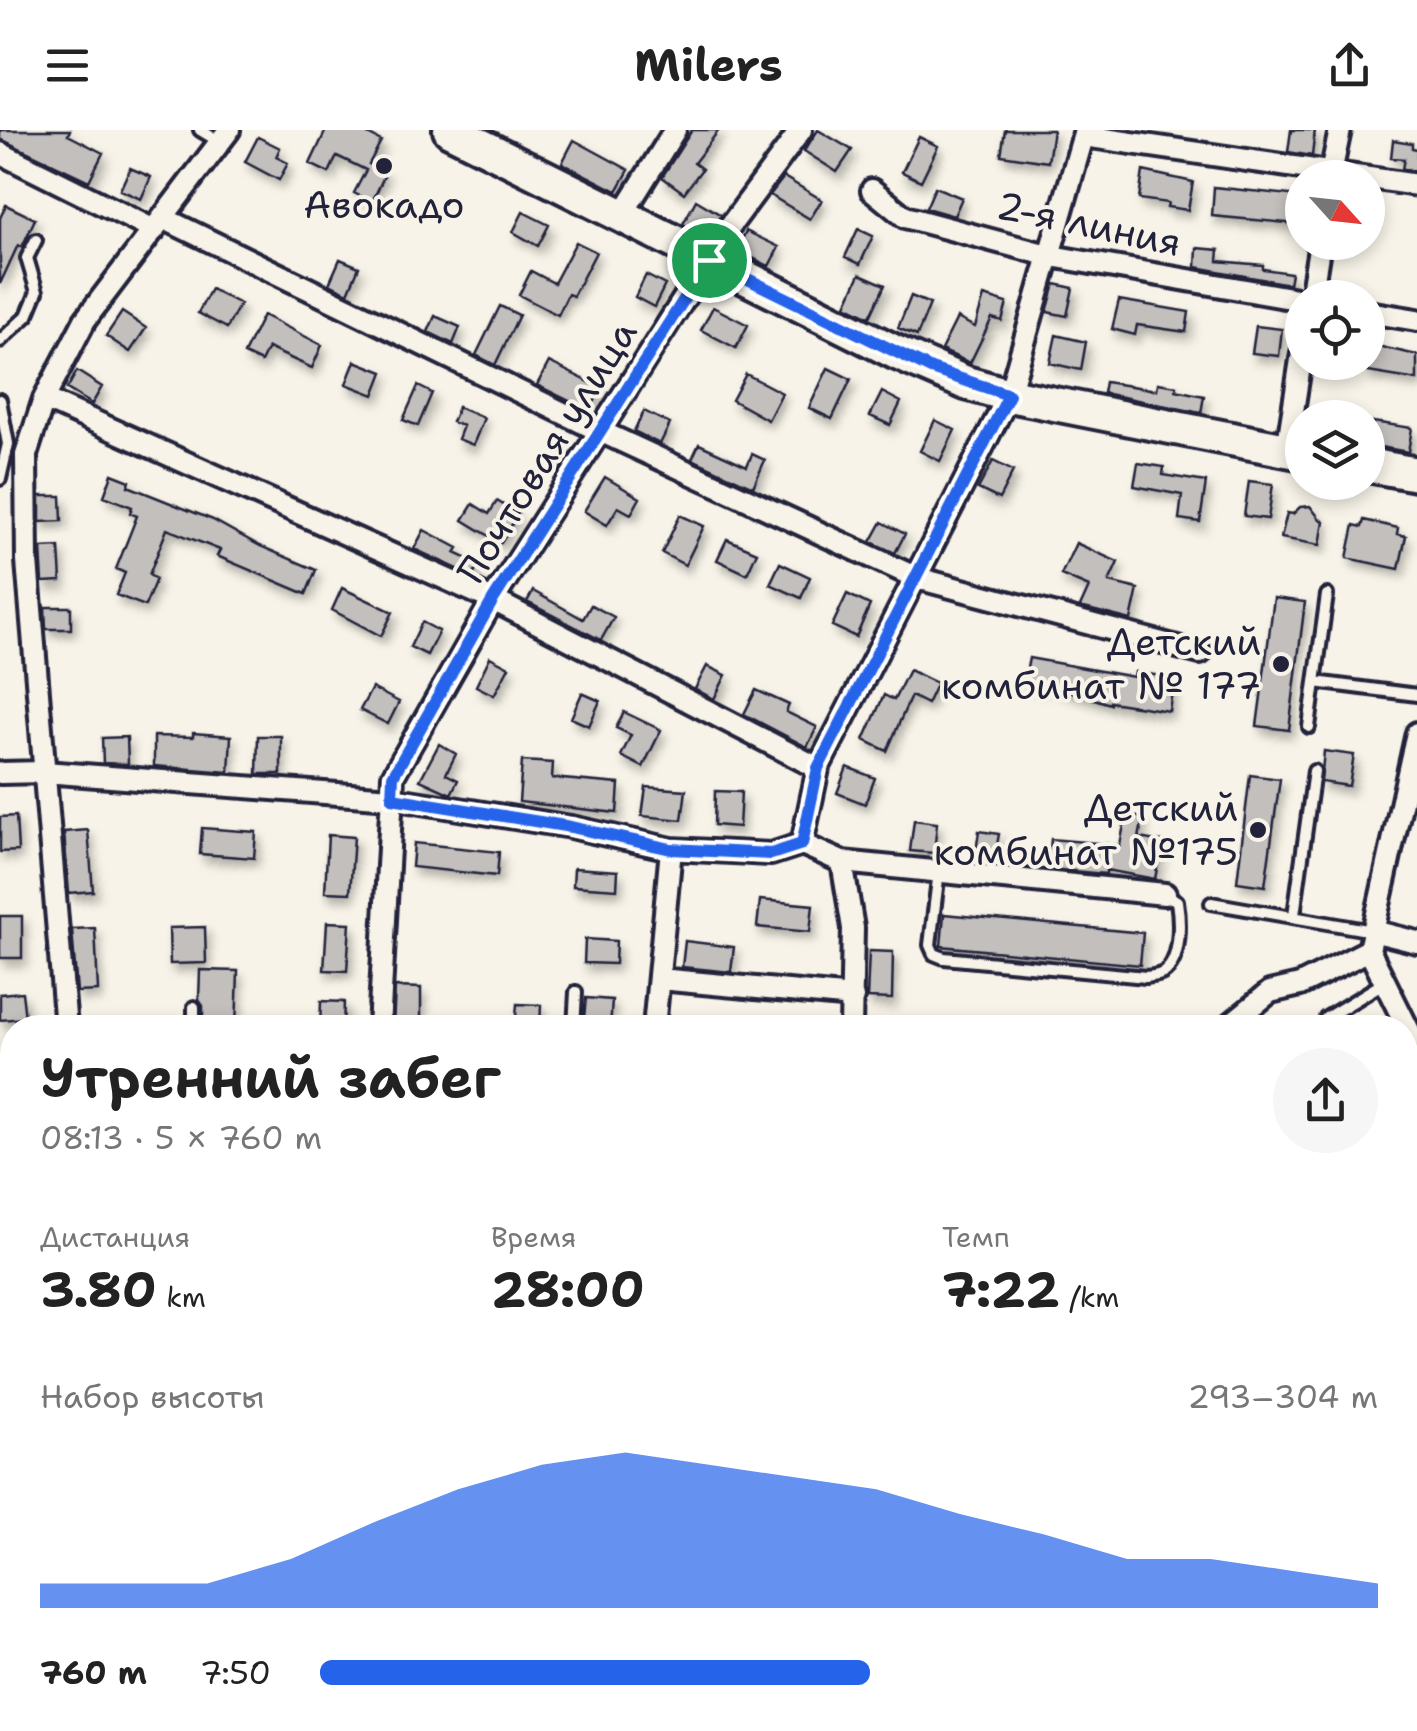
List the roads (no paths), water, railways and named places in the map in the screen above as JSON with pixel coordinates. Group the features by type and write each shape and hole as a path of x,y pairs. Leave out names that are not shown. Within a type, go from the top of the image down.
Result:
{"main road":[{"path":"450,130 931,369 1009,395 1285,450"},
{"path":"1385,468 1417,474"}],"street":[{"path":"622,216 676,130"},
{"name":"Почтовая улица","path":"379,1015 393,776 493,600 730,226 801,130"},
{"path":"1334,160 1340,130"},
{"path":"802,844 818,768 1009,395 1085,133 1285,167"},
{"path":"65,1015 27,562 26,455 44,399 86,320 224,136"},
{"path":"0,153 917,578 1200,653"},
{"path":"1385,181 1417,184"},
{"name":"2-я линия","path":"872,190 905,218 1051,256 1285,297"},
{"path":"1385,315 1417,320"},
{"path":"44,399 493,600 818,768"},
{"path":"1401,1015 1371,941 1417,732"},
{"path":"0,773 44,772 392,798 571,827 671,849 771,854 802,844 842,862 1165,894"},
{"path":"655,1015 671,849"},
{"path":"842,862 853,928 852,1015"},
{"path":"1242,1015 1270,992 1300,985 1371,941 1417,942"},
{"path":"659,979 853,997"}],"lane":[{"path":"200,130 224,136"},
{"path":"0,341 27,316 37,292 27,258 36,240"},
{"path":"0,400 8,444 0,479"},
{"path":"1308,727 1327,595"},
{"path":"1315,682 1417,695"},
{"path":"1294,916 1314,771"},
{"path":"940,870 930,945 934,954 944,958 1146,977 1164,973 1175,958 1179,914 1177,901 1165,894"},
{"path":"1212,903 1294,916 1371,941"},
{"path":"1331,1015 1385,982"},
{"path":"575,1015 576,992"},
{"path":"194,1007 194,1015"}],"place":[{"name":"Авокадо","path":"384,166"},
{"name":"Детский комбинат № 177","path":"1281,664"},
{"name":"Детский комбинат №175","path":"1258,830"}]}
